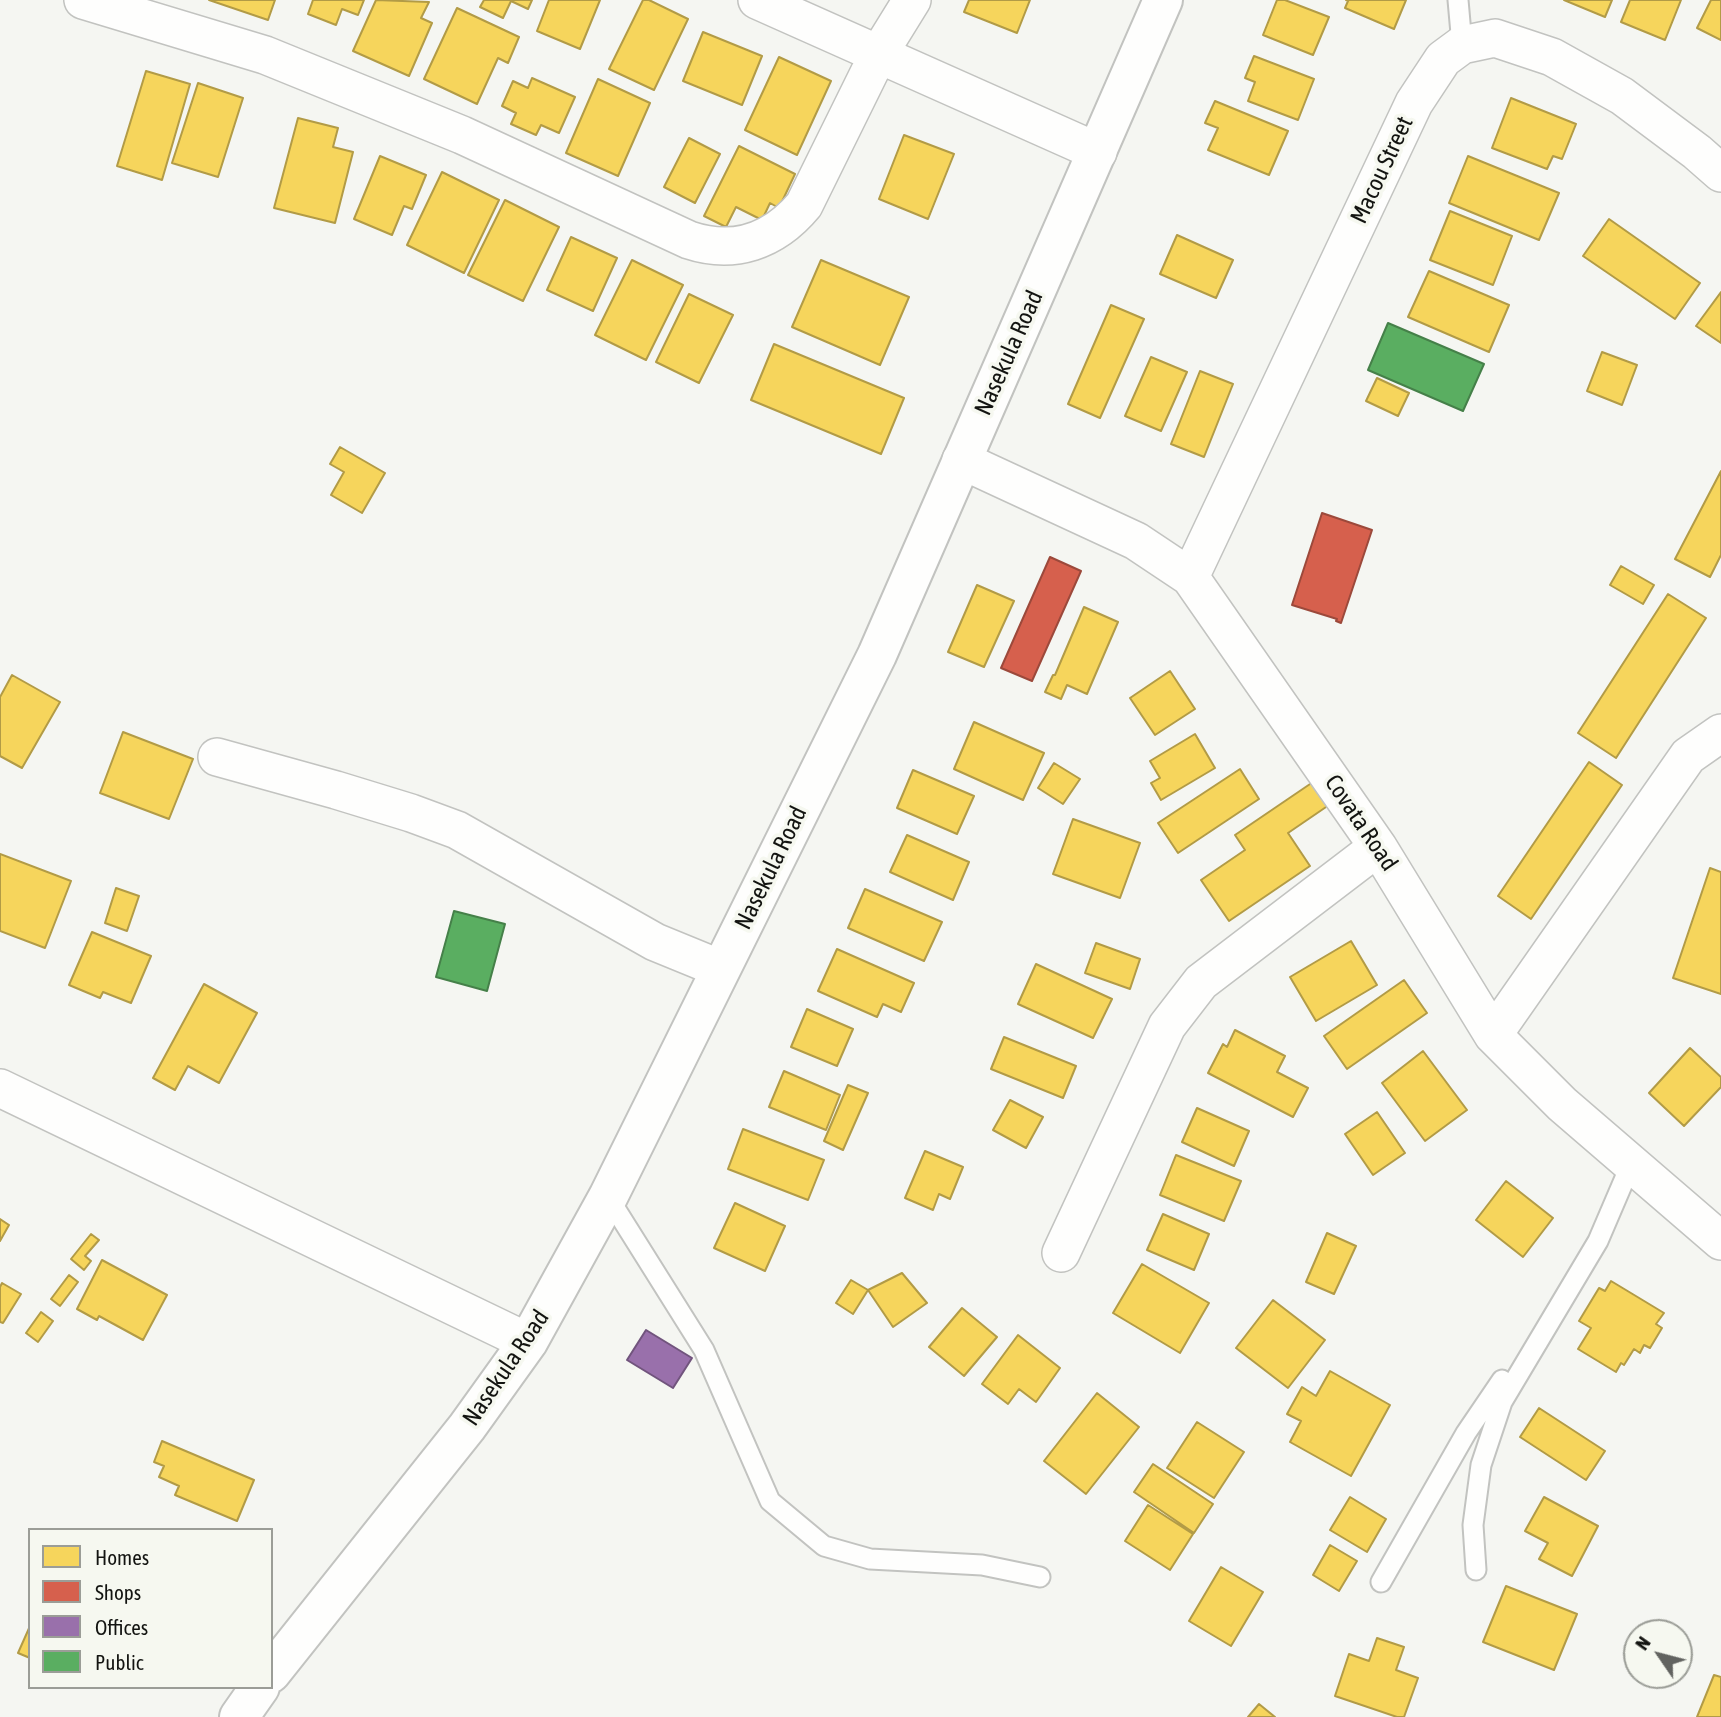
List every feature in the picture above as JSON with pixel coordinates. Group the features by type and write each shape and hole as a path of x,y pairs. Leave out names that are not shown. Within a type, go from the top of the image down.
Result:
{"main road":[{"name":"Nasekula Road","path":"273,1670 467,1427 528,1342 608,1197 877,655 1163,0"},
{"path":"239,1717 259,1689"}],"street":[{"path":"83,0 265,55 462,135 689,240 712,246 735,246 758,240 779,229 797,214 810,194 878,55 912,0"},
{"path":"757,0 1098,152"},
{"path":"1462,45 1495,38 1552,57 1622,96 1721,173"},
{"name":"Macou Street","path":"1190,577 1414,103 1443,59 1462,45"},
{"name":"Covata Road","path":"961,460 1136,541 1190,577 1378,847 1493,1035 1562,1104 1721,1241"},
{"path":"1493,1035 1688,756 1721,733"},
{"path":"217,757 336,790 457,830 655,942 721,969"},
{"path":"1061,1253 1167,1026 1201,982 1378,847"},
{"path":"0,1088 528,1342"}],"lane":[{"path":"1458,0 1462,45"},
{"path":"1476,1570 1473,1525 1481,1465 1502,1402 1598,1241 1631,1164"},
{"path":"608,1197 704,1350 770,1501 824,1546 870,1559 982,1565 1040,1577"},
{"path":"1381,1582 1466,1433 1598,1241"}],"building: Homes":[{"path":"209,0 275,0 268,20"},
{"path":"313,0 364,0 358,15 342,9 336,25 308,14"},
{"path":"376,0 429,2 421,18 432,23 409,76 353,51"},
{"path":"484,0 532,0 528,9 511,1 503,18 480,7"},
{"path":"549,0 600,0 580,49 537,31"},
{"path":"643,0 649,0 688,19 654,90 609,69"},
{"path":"969,0 1030,0 1017,33 964,12"},
{"path":"1277,0 1285,0 1329,17 1313,55 1263,35"},
{"path":"1346,0 1406,0 1394,29 1345,8 1348,1"},
{"path":"1564,0 1612,0 1605,17"},
{"path":"1630,0 1681,0 1665,40 1621,22"},
{"path":"1711,0 1721,0 1721,40 1697,28"},
{"path":"457,8 519,37 508,63 498,58 477,104 424,79"},
{"path":"703,32 762,56 742,105 683,81"},
{"path":"1254,56 1314,79 1298,120 1248,101 1255,82 1245,78"},
{"path":"779,57 831,81 797,155 745,130"},
{"path":"146,71 190,84 162,180 117,166"},
{"path":"532,78 575,97 559,133 541,125 536,135 511,124 516,113 502,106 513,81 528,88"},
{"path":"598,79 650,103 618,176 566,153"},
{"path":"198,83 243,98 218,177 172,163"},
{"path":"1511,98 1576,124 1562,159 1553,156 1547,169 1492,148"},
{"path":"1215,101 1288,131 1269,175 1208,150 1218,128 1205,123"},
{"path":"298,118 338,128 333,147 353,152 335,223 274,208"},
{"path":"904,135 954,154 928,219 879,199"},
{"path":"689,138 720,154 695,203 664,187"},
{"path":"739,146 795,174 779,208 770,203 762,220 736,207 726,227 704,216"},
{"path":"380,156 426,175 412,209 404,206 392,235 354,219"},
{"path":"1468,156 1559,193 1539,240 1449,203"},
{"path":"442,172 499,200 464,273 407,245"},
{"path":"505,200 559,227 523,301 468,275"},
{"path":"1450,211 1512,236 1493,285 1430,260"},
{"path":"1609,219 1700,283 1675,319 1583,256"},
{"path":"1177,235 1233,260 1216,298 1160,274"},
{"path":"571,237 617,258 593,311 547,290"},
{"path":"632,260 683,285 646,360 595,335"},
{"path":"821,260 909,297 880,365 792,327"},
{"path":"1429,271 1509,305 1489,352 1408,317"},
{"path":"1721,292 1721,343 1696,326"},
{"path":"689,294 733,315 699,383 656,362"},
{"path":"1111,305 1144,319 1100,418 1068,404"},
{"path":"774,344 904,398 881,454 751,400"},
{"path":"1602,352 1637,365 1622,405 1587,391"},
{"path":"1151,357 1187,372 1161,431 1125,416"},
{"path":"1200,371 1233,384 1204,457 1171,444"},
{"path":"1377,378 1409,393 1398,416 1366,401"},
{"path":"340,447 385,473 362,513 331,495 344,472 330,464"},
{"path":"1721,471 1721,555 1710,577 1675,559"},
{"path":"1621,566 1654,585 1643,604 1610,585"},
{"path":"977,585 1014,601 984,667 948,652"},
{"path":"1668,594 1706,618 1616,758 1578,733"},
{"path":"1084,607 1118,622 1087,694 1067,685 1061,699 1045,692"},
{"path":"1170,671 1195,709 1155,735 1130,698"},
{"path":"12,675 60,702 22,768 0,756 0,697"},
{"path":"974,722 1044,753 1023,800 954,769"},
{"path":"123,732 193,759 169,819 100,793"},
{"path":"1195,734 1215,768 1161,800 1151,783 1160,778 1150,761"},
{"path":"1589,762 1622,785 1531,919 1498,896"},
{"path":"1054,763 1080,779 1063,804 1038,788"},
{"path":"1240,769 1259,799 1178,853 1158,823"},
{"path":"913,770 974,796 957,834 897,808"},
{"path":"1313,782 1329,805 1288,833 1310,866 1229,921 1201,880 1245,850 1235,835"},
{"path":"1073,819 1140,843 1120,898 1053,874"},
{"path":"907,835 969,862 953,900 890,872"},
{"path":"0,854 71,881 45,948 0,931"},
{"path":"1710,868 1721,872 1721,994 1673,978"},
{"path":"116,888 139,896 127,931 105,923"},
{"path":"865,889 942,922 924,961 848,928"},
{"path":"92,932 151,956 131,1003 103,992 100,998 69,985"},
{"path":"1351,941 1377,985 1316,1021 1290,977"},
{"path":"1096,943 1140,959 1130,989 1085,973"},
{"path":"837,949 914,983 901,1012 883,1004 877,1017 818,991"},
{"path":"1036,964 1112,999 1093,1038 1018,1004"},
{"path":"1404,980 1427,1013 1347,1069 1324,1036"},
{"path":"204,984 257,1013 219,1083 188,1066 175,1090 153,1078"},
{"path":"807,1009 853,1029 837,1066 791,1047"},
{"path":"1235,1030 1285,1056 1277,1072 1308,1088 1293,1117 1208,1073 1223,1044 1227,1047"},
{"path":"1004,1037 1076,1066 1063,1098 991,1069"},
{"path":"1690,1048 1721,1077 1721,1087 1684,1126 1649,1093"},
{"path":"1423,1051 1467,1110 1425,1141 1382,1083"},
{"path":"784,1071 840,1095 826,1130 769,1107"},
{"path":"848,1085 868,1093 843,1150 824,1141"},
{"path":"1010,1100 1043,1117 1026,1148 993,1130"},
{"path":"1197,1108 1249,1131 1234,1166 1182,1142"},
{"path":"1377,1112 1405,1153 1373,1175 1345,1134"},
{"path":"743,1129 824,1160 808,1200 728,1169"},
{"path":"925,1151 963,1167 950,1199 939,1194 933,1210 905,1198"},
{"path":"1176,1155 1241,1181 1224,1221 1160,1195"},
{"path":"1506,1181 1553,1218 1523,1257 1476,1220"},
{"path":"735,1203 785,1226 765,1271 714,1248"},
{"path":"1163,1214 1209,1234 1194,1270 1147,1250"},
{"path":"0,1219 9,1225 0,1241"},
{"path":"1327,1233 1356,1246 1334,1294 1306,1282"},
{"path":"91,1234 99,1240 85,1256 91,1261 84,1270 71,1259"},
{"path":"102,1260 167,1295 143,1340 99,1316 97,1320 77,1309"},
{"path":"1142,1264 1209,1303 1180,1353 1113,1313"},
{"path":"902,1273 927,1303 893,1327 868,1290"},
{"path":"69,1275 78,1282 60,1306 51,1299"},
{"path":"851,1280 868,1290 853,1314 836,1303"},
{"path":"1611,1281 1664,1313 1656,1324 1662,1328 1650,1348 1644,1345 1640,1353 1634,1349 1616,1372 1578,1349 1591,1328 1579,1321 1599,1288 1605,1291"},
{"path":"2,1283 21,1294 3,1323 0,1322"},
{"path":"1273,1300 1325,1340 1288,1388 1236,1348"},
{"path":"962,1308 997,1337 964,1376 929,1347"},
{"path":"41,1312 53,1321 38,1342 26,1333"},
{"path":"1018,1335 1060,1368 1036,1402 1019,1389 1008,1404 982,1384"},
{"path":"1330,1371 1390,1405 1351,1476 1290,1442 1301,1421 1287,1414 1302,1387 1316,1396"},
{"path":"1097,1393 1139,1427 1086,1494 1044,1461"},
{"path":"1539,1408 1605,1451 1586,1480 1520,1437"},
{"path":"1197,1422 1244,1452 1214,1498 1167,1468"},
{"path":"162,1441 254,1480 237,1521 175,1495 179,1486 159,1477 164,1466 154,1462"},
{"path":"1153,1464 1213,1504 1194,1533 1134,1492"},
{"path":"1350,1497 1386,1519 1367,1552 1330,1530"},
{"path":"1544,1497 1598,1526 1572,1576 1539,1559 1548,1543 1525,1531"},
{"path":"1148,1505 1193,1534 1170,1570 1125,1541"},
{"path":"1330,1545 1357,1561 1339,1591 1313,1575"},
{"path":"1221,1567 1263,1592 1231,1646 1189,1621"},
{"path":"1506,1586 1577,1614 1554,1670 1483,1642"},
{"path":"28,1630 28,1657 18,1653"},
{"path":"1377,1638 1404,1647 1396,1670 1418,1678 1404,1717 1335,1696 1349,1654 1369,1661"},
{"path":"1714,1675 1721,1677 1721,1717 1697,1717"},
{"path":"1259,1704 1275,1717 1248,1717"}],"building: Shops":[{"path":"1322,513 1372,530 1341,623 1336,621 1337,619 1292,605"},
{"path":"1050,557 1081,571 1032,681 1001,668"}],"building: Offices":[{"path":"646,1330 692,1358 673,1388 627,1360"}],"building: Public":[{"path":"1388,323 1484,364 1463,411 1368,370"},
{"path":"454,911 505,924 487,991 436,977"}]}
